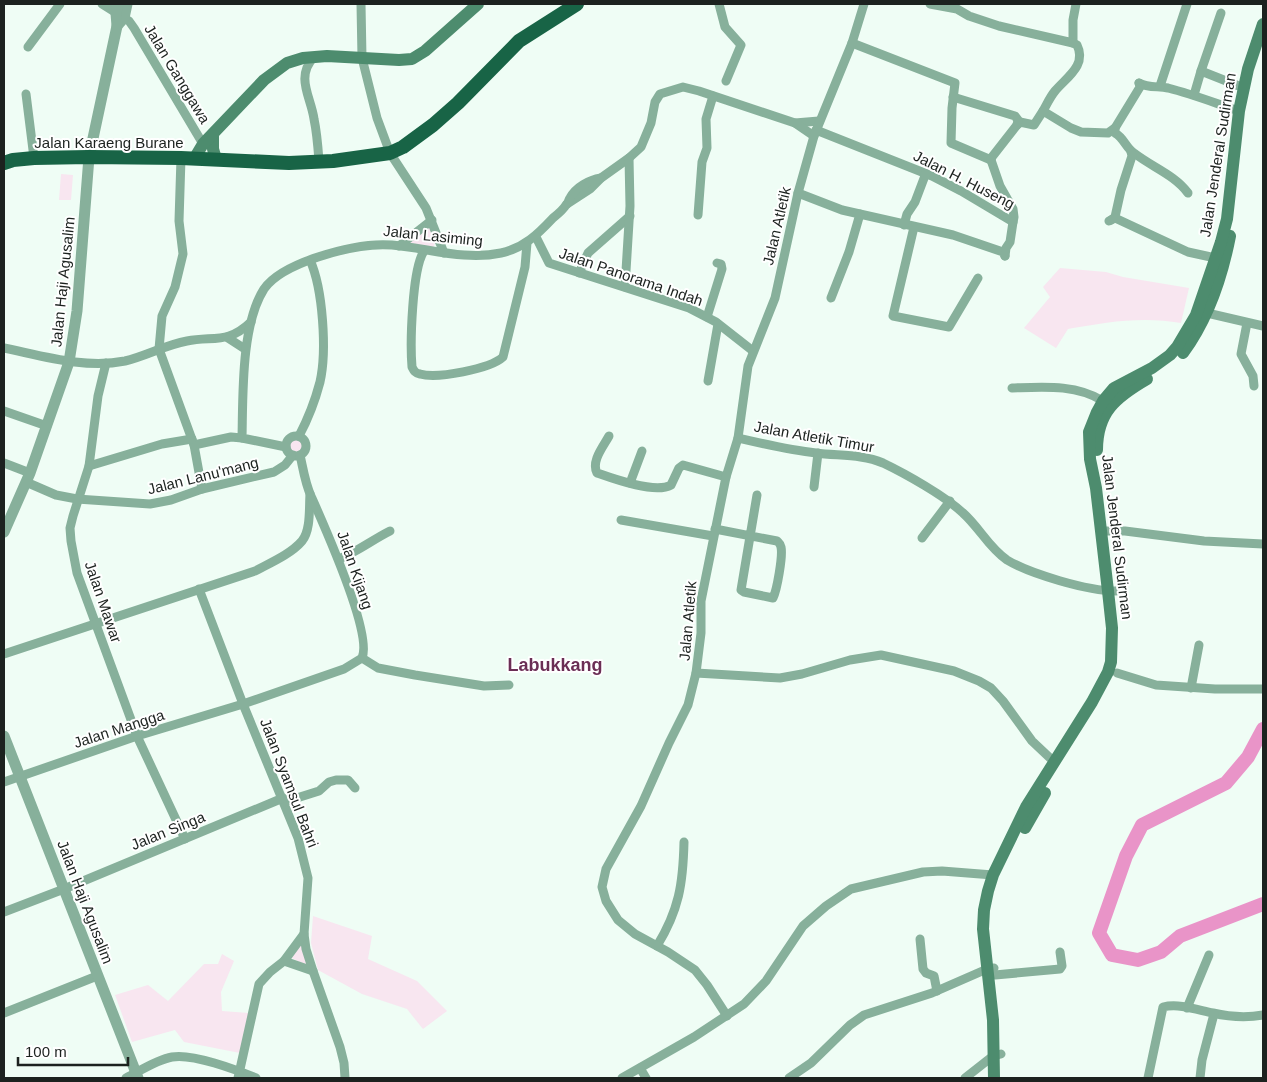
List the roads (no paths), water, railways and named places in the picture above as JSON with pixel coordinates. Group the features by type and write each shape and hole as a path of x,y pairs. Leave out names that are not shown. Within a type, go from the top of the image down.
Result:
{"highway":[{"name":"Jalan Karaeng Burane","path":"4,163 34,158 89,157 319,162 390,153 403,148 439,120 519,41 577,4"}],"main road":[{"path":"188,158 264,80 293,60 314,57 412,59 425,51 478,4"},
{"name":"Jalan Jenderal Sudirman","path":"1105,531 1088,439 1090,424 1103,401 1114,388 1152,368 1178,347 1196,315 1220,259 1234,214 1246,110 1263,24"},
{"name":"Jalan Jenderal Sudirman","path":"992,971 983,929 984,910 993,875 1012,834 1096,710 1117,672 1120,648 1097,450 1100,422 1114,402 1127,391 1169,366 1177,359 1189,344 1207,313 1227,219 1239,111 1244,88 1263,47"},
{"path":"213,134 213,149 216,159"},
{"name":"Jalan Jenderal Sudirman","path":"1002,1078 993,1020 989,925 996,891 1007,862 1056,760 1108,672 1112,647 1112,591"},
{"name":"Jalan Jenderal Sudirman","path":"994,1078 997,1055"}],"street":[{"path":"28,47 60,4"},
{"name":"Jalan Ganggawa","path":"102,4 134,28 203,144"},
{"name":"Jalan Haji Agusalim","path":"4,532 28,477 69,362 77,311 89,157 119,15 128,4"},
{"path":"361,4 362,58 377,118 390,153 432,220 444,253"},
{"path":"719,4 724,27 741,45 726,80"},
{"path":"816,129 852,43 864,4"},
{"path":"930,4 957,9 969,16 999,26 1077,45 1081,57 1078,64 1056,90 1034,125 1020,122 1017,125"},
{"path":"1073,43 1073,20 1076,4"},
{"path":"1160,86 1187,4"},
{"path":"1194,95 1220,13"},
{"path":"852,43 955,84 952,144 991,160"},
{"path":"314,57 308,63 304,83 306,95 312,107 319,162"},
{"path":"1201,70 1244,88"},
{"path":"1043,111 1071,128 1082,132 1108,133 1115,128 1140,88 1138,83 1146,87 1160,86 1194,95 1239,111"},
{"name":"Jalan Lasiming","path":"242,438 245,349 258,301 264,289 280,274 310,260 341,250 368,245 399,246 444,253 490,255 514,249 527,243 536,237 567,204 569,198 578,188 587,182 600,178 642,147 646,139 655,102 660,94 682,87 795,123"},
{"path":"26,94 34,158"},
{"path":"698,216 702,162 707,148 706,119 713,96"},
{"path":"953,97 1015,116 1018,120 1017,125"},
{"path":"795,123 816,129"},
{"path":"795,123 816,129"},
{"name":"Jalan H. Huseng","path":"816,129 926,173 961,191 1012,222 1014,217 1013,209 1000,186 991,160 1017,125"},
{"path":"1115,128 1115,133 1131,152 1179,182 1188,194"},
{"name":"Jalan Atletik","path":"727,1016 707,984 695,970 658,946 635,934 618,920 606,901 602,887 606,869 641,806 688,705 696,673 701,633 701,601 726,477 738,438 746,378 753,351 775,298 798,193 816,129"},
{"path":"1131,152 1132,156 1115,217 1109,221 1115,218 1188,252 1220,259"},
{"path":"188,158 179,221 184,254 176,286 162,316 159,349 193,442 202,488"},
{"path":"625,287 630,216 629,158"},
{"path":"904,225 907,214 915,202 926,173"},
{"path":"798,193 842,210 966,239 1003,252 1005,256 1006,248 1010,242 1012,222"},
{"path":"831,298 849,252 860,214"},
{"path":"579,273 588,253 630,216"},
{"path":"399,246 432,220"},
{"path":"914,227 893,316 949,327 978,278"},
{"name":"Jalan Panorama Indah","path":"536,237 549,264 689,308 718,324 753,351"},
{"path":"424,251 417,266 412,366 421,375 436,375 473,369 498,361 503,357 525,267 527,243"},
{"path":"299,436 310,414 322,370 322,306 317,280 310,260"},
{"path":"707,317 722,269 721,264 716,263"},
{"path":"1207,313 1263,326"},
{"path":"4,348 69,362 106,363 134,359 190,340 228,338 243,330 252,321"},
{"path":"1247,323 1241,354 1253,376 1254,386"},
{"path":"708,381 718,324"},
{"path":"228,338 245,349"},
{"name":"Jalan Mawar","path":"106,363 98,396 89,466 77,499 70,528 71,541 77,573 95,624 138,736 185,839"},
{"path":"1012,388 1070,388 1084,391 1103,401"},
{"path":"4,411 47,426"},
{"path":"299,436 304,439 306,445 305,451 296,455 288,452 286,447 286,442 289,438 299,436"},
{"path":"609,436 596,461 597,473 654,488 671,485 679,468 683,465 726,477"},
{"path":"89,466 162,444 242,438 286,447"},
{"name":"Jalan Atletik Timur","path":"738,438 784,449 858,457 883,463 950,501 963,512 993,547 1008,560 1042,574 1091,588 1112,591"},
{"path":"630,483 642,452"},
{"path":"814,487 818,453"},
{"path":"4,654 255,570 288,552 302,541 307,526 310,494 296,455"},
{"name":"Jalan Lanu'mang","path":"4,463 56,495 77,499 150,504 171,500 202,488 274,472 296,455"},
{"name":"Jalan Kijang","path":"310,494 339,559 354,606 362,638 364,654 362,658"},
{"path":"620,520 676,531 750,536 776,541 781,546 779,575 775,596 772,599 741,590 750,536 758,495"},
{"path":"922,538 950,501"},
{"path":"339,559 358,551 367,543 390,531"},
{"path":"1105,531 1125,531 1204,541 1263,544"},
{"name":"Jalan Syamsul Bahri","path":"199,589 243,704 298,838 308,878 304,934 312,971 340,1047 345,1078"},
{"path":"1191,688 1199,645"},
{"path":"696,673 780,678 802,674 850,660 881,656 954,671 991,688 1003,701 1032,741 1050,758 1056,760"},
{"path":"243,704 344,669 362,658 378,668 415,675 484,686 509,685"},
{"path":"1117,672 1156,685 1191,688 1263,689"},
{"name":"Jalan Mangga","path":"4,782 138,736 243,704"},
{"name":"Jalan Haji Agusalim","path":"4,736 64,888 133,1077"},
{"name":"Jalan Singa","path":"4,912 284,800 319,791 330,782 348,780 355,788"},
{"path":"658,946 669,927 676,909 683,873 684,842"},
{"path":"622,1078 727,1016 756,992 803,926 850,888 922,872 942,871 993,875"},
{"path":"238,1075 259,984 284,961 304,934"},
{"path":"920,939 923,969 926,973 934,976 937,991"},
{"path":"789,1078 812,1063 850,1025 864,1015 992,971 1060,969 1062,966 1060,952"},
{"path":"1187,1008 1209,955"},
{"path":"284,961 312,971"},
{"path":"4,1013 97,976"},
{"path":"1148,1078 1162,1009 1166,1006 1235,1017 1263,1015"},
{"path":"1200,1078 1202,1060 1214,1014"},
{"path":"965,1078 997,1055"},
{"path":"133,1077 157,1062 177,1056 206,1061 238,1075 256,1078"},
{"path":"640,1068 646,1078"}],"waterway":[{"path":"1263,729 1248,757 1226,783 1142,825 1126,856 1099,933 1112,955 1138,960 1161,952 1180,936 1263,904"}],"district":[{"name":"Labukkang","path":"555,665"}]}
